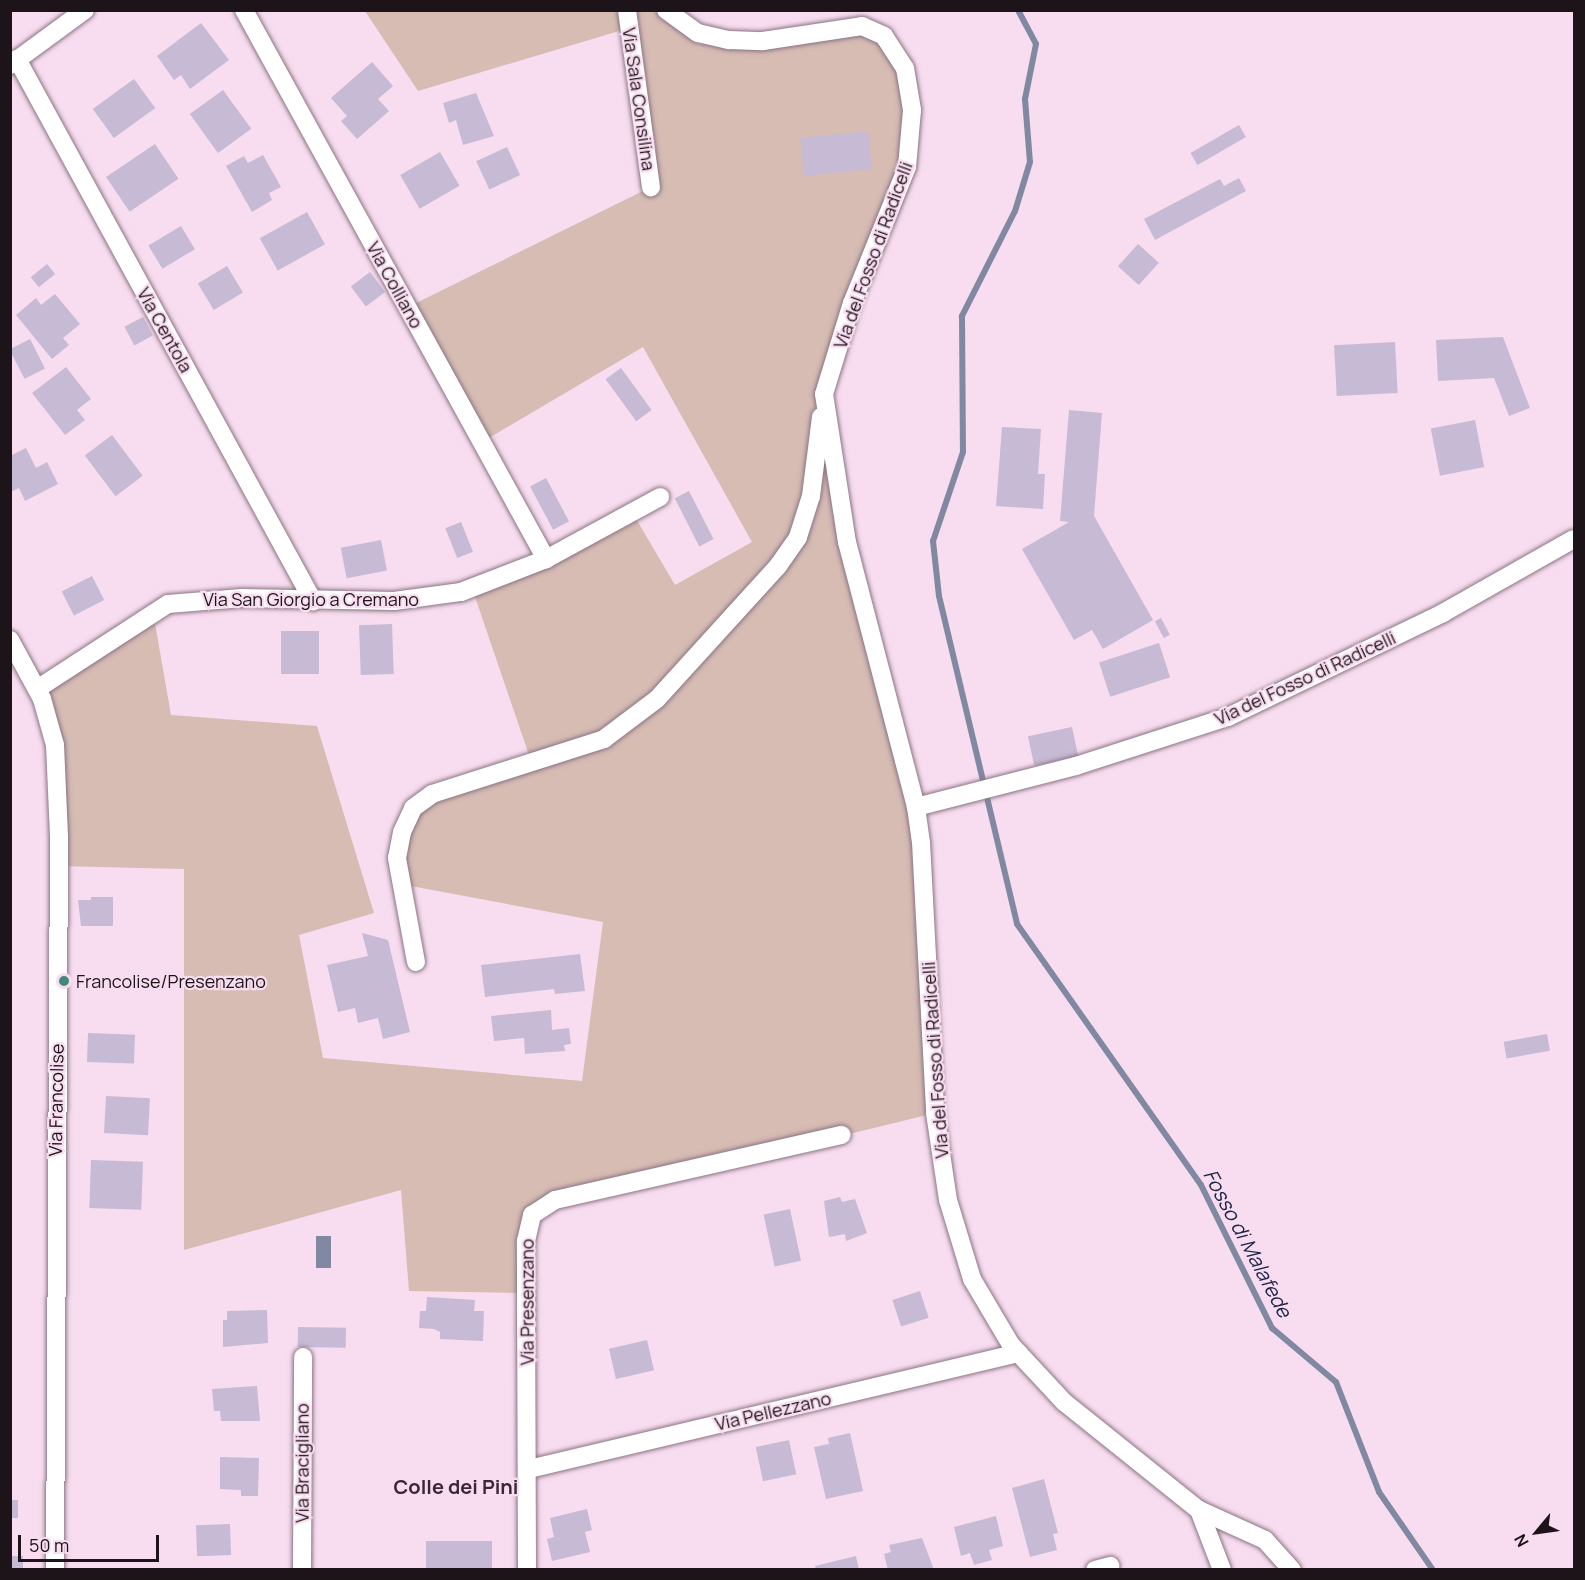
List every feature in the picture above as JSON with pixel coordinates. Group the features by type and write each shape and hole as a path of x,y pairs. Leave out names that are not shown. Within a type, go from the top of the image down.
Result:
{"street":[{"path":"14,62 85,10"},
{"name":"Via Colliano","path":"244,10 546,559"},
{"name":"Via Sala Consilina","path":"627,10 651,187"},
{"name":"Via del Fosso di Radicelli","path":"666,10 698,33 729,40 763,40 862,26 884,36 905,68 912,110 907,167 852,303 824,394 848,550 916,807 925,891 934,1113 948,1200 972,1279 1018,1353 1064,1402 1199,1510 1264,1540 1292,1569"},
{"name":"Via Centola","path":"14,62 313,601"},
{"path":"416,962 398,871 402,832 413,808 432,794 604,739 657,699 778,566 798,537 811,496 824,394"},
{"name":"Via San Giorgio a Cremano","path":"37,689 168,604 242,598 313,601 434,597 487,583 546,559 660,496"},
{"name":"Via del Fosso di Radicelli","path":"916,807 1076,766 1228,717 1443,613 1575,539"},
{"name":"Via Francolise","path":"10,640 37,689 54,732 59,837 55,1569"},
{"name":"Via Presenzano","path":"527,1569 526,1240 535,1211 555,1200 842,1135"},
{"name":"Via Pellezzano","path":"528,1469 1018,1353"},
{"name":"Via Bracigliano","path":"302,1569 303,1357"},
{"path":"1199,1510 1222,1569"}],"shaded area":[{"path":"365,11 666,11 697,44 780,38 849,26 897,51 911,142 824,394 842,521 916,807 935,1113 535,1211 527,1293 409,1291 401,1190 184,1250 184,869 58,866 54,732 37,689 153,612 171,715 317,726 374,913 299,935 323,1058 582,1081 603,922 400,884 399,844 432,794 532,764 472,588 632,512 675,585 752,542 643,347 482,442 408,307 651,187 629,28 418,91"}],"water":[{"path":"316,1236 331,1236 331,1268 316,1268"}],"building":[{"path":"201,23 229,60 190,89 181,75 174,80 157,56"},
{"path":"372,62 393,86 378,99 389,111 357,139 341,121 347,116 331,98"},
{"path":"134,79 155,108 114,138 93,109"},
{"path":"223,90 251,129 218,153 190,114"},
{"path":"476,93 494,136 463,145 456,120 449,123 443,103"},
{"path":"1239,125 1246,137 1198,165 1191,153"},
{"path":"868,131 872,169 804,176 800,138"},
{"path":"155,144 178,179 130,212 106,177"},
{"path":"507,147 520,175 489,189 476,161"},
{"path":"440,152 460,186 420,209 400,175"},
{"path":"263,155 281,187 269,193 272,200 252,212 226,166 244,156 248,163"},
{"path":"1239,178 1246,191 1155,240 1144,219 1220,179 1224,186"},
{"path":"307,212 325,244 278,271 260,238"},
{"path":"181,226 195,249 162,269 148,246"},
{"path":"1138,244 1159,263 1139,285 1118,266"},
{"path":"47,264 55,274 39,287 31,277"},
{"path":"227,266 243,293 214,310 198,284"},
{"path":"370,272 385,292 366,306 351,286"},
{"path":"55,294 80,324 63,338 69,345 52,359 16,315 36,298 41,305"},
{"path":"143,317 153,336 134,345 124,327"},
{"path":"1503,337 1530,408 1509,416 1494,378 1438,381 1436,340"},
{"path":"30,339 45,368 24,379 10,349"},
{"path":"1395,342 1398,393 1337,396 1334,345"},
{"path":"66,367 91,399 77,410 85,420 65,435 32,393"},
{"path":"621,368 652,410 636,421 606,379"},
{"path":"1069,410 1102,413 1094,516 1153,620 1103,649 1092,630 1074,640 1022,549 1069,522 1060,521"},
{"path":"1475,420 1484,467 1440,476 1431,429"},
{"path":"1002,427 1041,429 1038,474 1045,474 1043,509 996,506"},
{"path":"112,435 143,476 116,496 85,455"},
{"path":"26,448 36,468 47,462 58,484 25,501 19,488 10,492 10,456"},
{"path":"546,478 569,521 553,530 530,486"},
{"path":"689,491 714,539 699,546 675,498"},
{"path":"461,522 473,552 457,558 445,528"},
{"path":"381,540 387,570 347,578 341,548"},
{"path":"92,576 104,600 74,615 62,591"},
{"path":"1161,618 1170,635 1164,638 1155,621"},
{"path":"392,624 394,674 361,675 359,625"},
{"path":"281,631 319,631 319,674 281,674"},
{"path":"1159,643 1170,677 1110,697 1099,662"},
{"path":"1072,727 1078,756 1034,766 1028,736"},
{"path":"91,897 113,897 113,926 81,926 78,900 91,900"},
{"path":"362,933 388,940 410,1032 383,1039 378,1018 358,1023 355,1008 338,1012 327,965 368,956"},
{"path":"580,954 585,991 555,994 554,989 485,997 481,965"},
{"path":"551,1010 552,1030 569,1028 571,1044 564,1045 565,1051 525,1054 524,1038 494,1041 491,1016"},
{"path":"88,1033 135,1035 134,1064 87,1062"},
{"path":"1547,1034 1550,1051 1507,1058 1504,1042"},
{"path":"106,1096 150,1098 148,1135 104,1133"},
{"path":"91,1160 143,1162 141,1210 89,1208"},
{"path":"840,1197 842,1202 855,1199 867,1233 846,1241 845,1234 829,1237 824,1201"},
{"path":"790,1209 801,1261 775,1266 764,1215"},
{"path":"920,1291 929,1318 901,1327 892,1300"},
{"path":"427,1297 475,1300 474,1311 484,1311 483,1341 440,1339 440,1332 434,1329 419,1328 420,1311 426,1311"},
{"path":"267,1310 268,1343 223,1347 223,1320 227,1320 227,1311"},
{"path":"298,1327 346,1328 346,1348 298,1347"},
{"path":"647,1340 654,1370 616,1379 609,1349"},
{"path":"257,1386 260,1421 221,1421 220,1411 214,1411 212,1389"},
{"path":"850,1433 863,1491 826,1499 814,1447 829,1444 828,1438"},
{"path":"789,1440 796,1474 763,1481 756,1447"},
{"path":"220,1457 259,1458 258,1496 241,1496 241,1490 220,1489"},
{"path":"1044,1479 1058,1533 1053,1534 1057,1550 1030,1557 1012,1488"},
{"path":"10,1500 18,1500 18,1518 10,1518"},
{"path":"587,1509 592,1530 585,1532 590,1552 552,1561 547,1539 554,1537 550,1518"},
{"path":"996,1516 1003,1546 989,1550 992,1560 974,1565 970,1553 961,1556 954,1527"},
{"path":"230,1524 231,1555 197,1556 196,1525"},
{"path":"922,1538 934,1570 888,1570 884,1554 891,1552 889,1545"},
{"path":"426,1541 492,1541 492,1570 426,1570"},
{"path":"10,1556 23,1556 23,1570 10,1570"},
{"path":"856,1556 859,1570 816,1570 815,1566"}],"waterway":[{"name":"Fosso di Malafede","path":"1018,10 1036,44 1025,99 1030,162 1015,211 962,316 963,452 933,541 939,596 1017,924 1201,1185 1272,1328 1336,1382 1379,1492 1433,1570"}],"place":[{"name":"Francolise/Presenzano","path":"64,981"}],"district":[{"name":"Colle dei Pini","path":"456,1486"}]}
